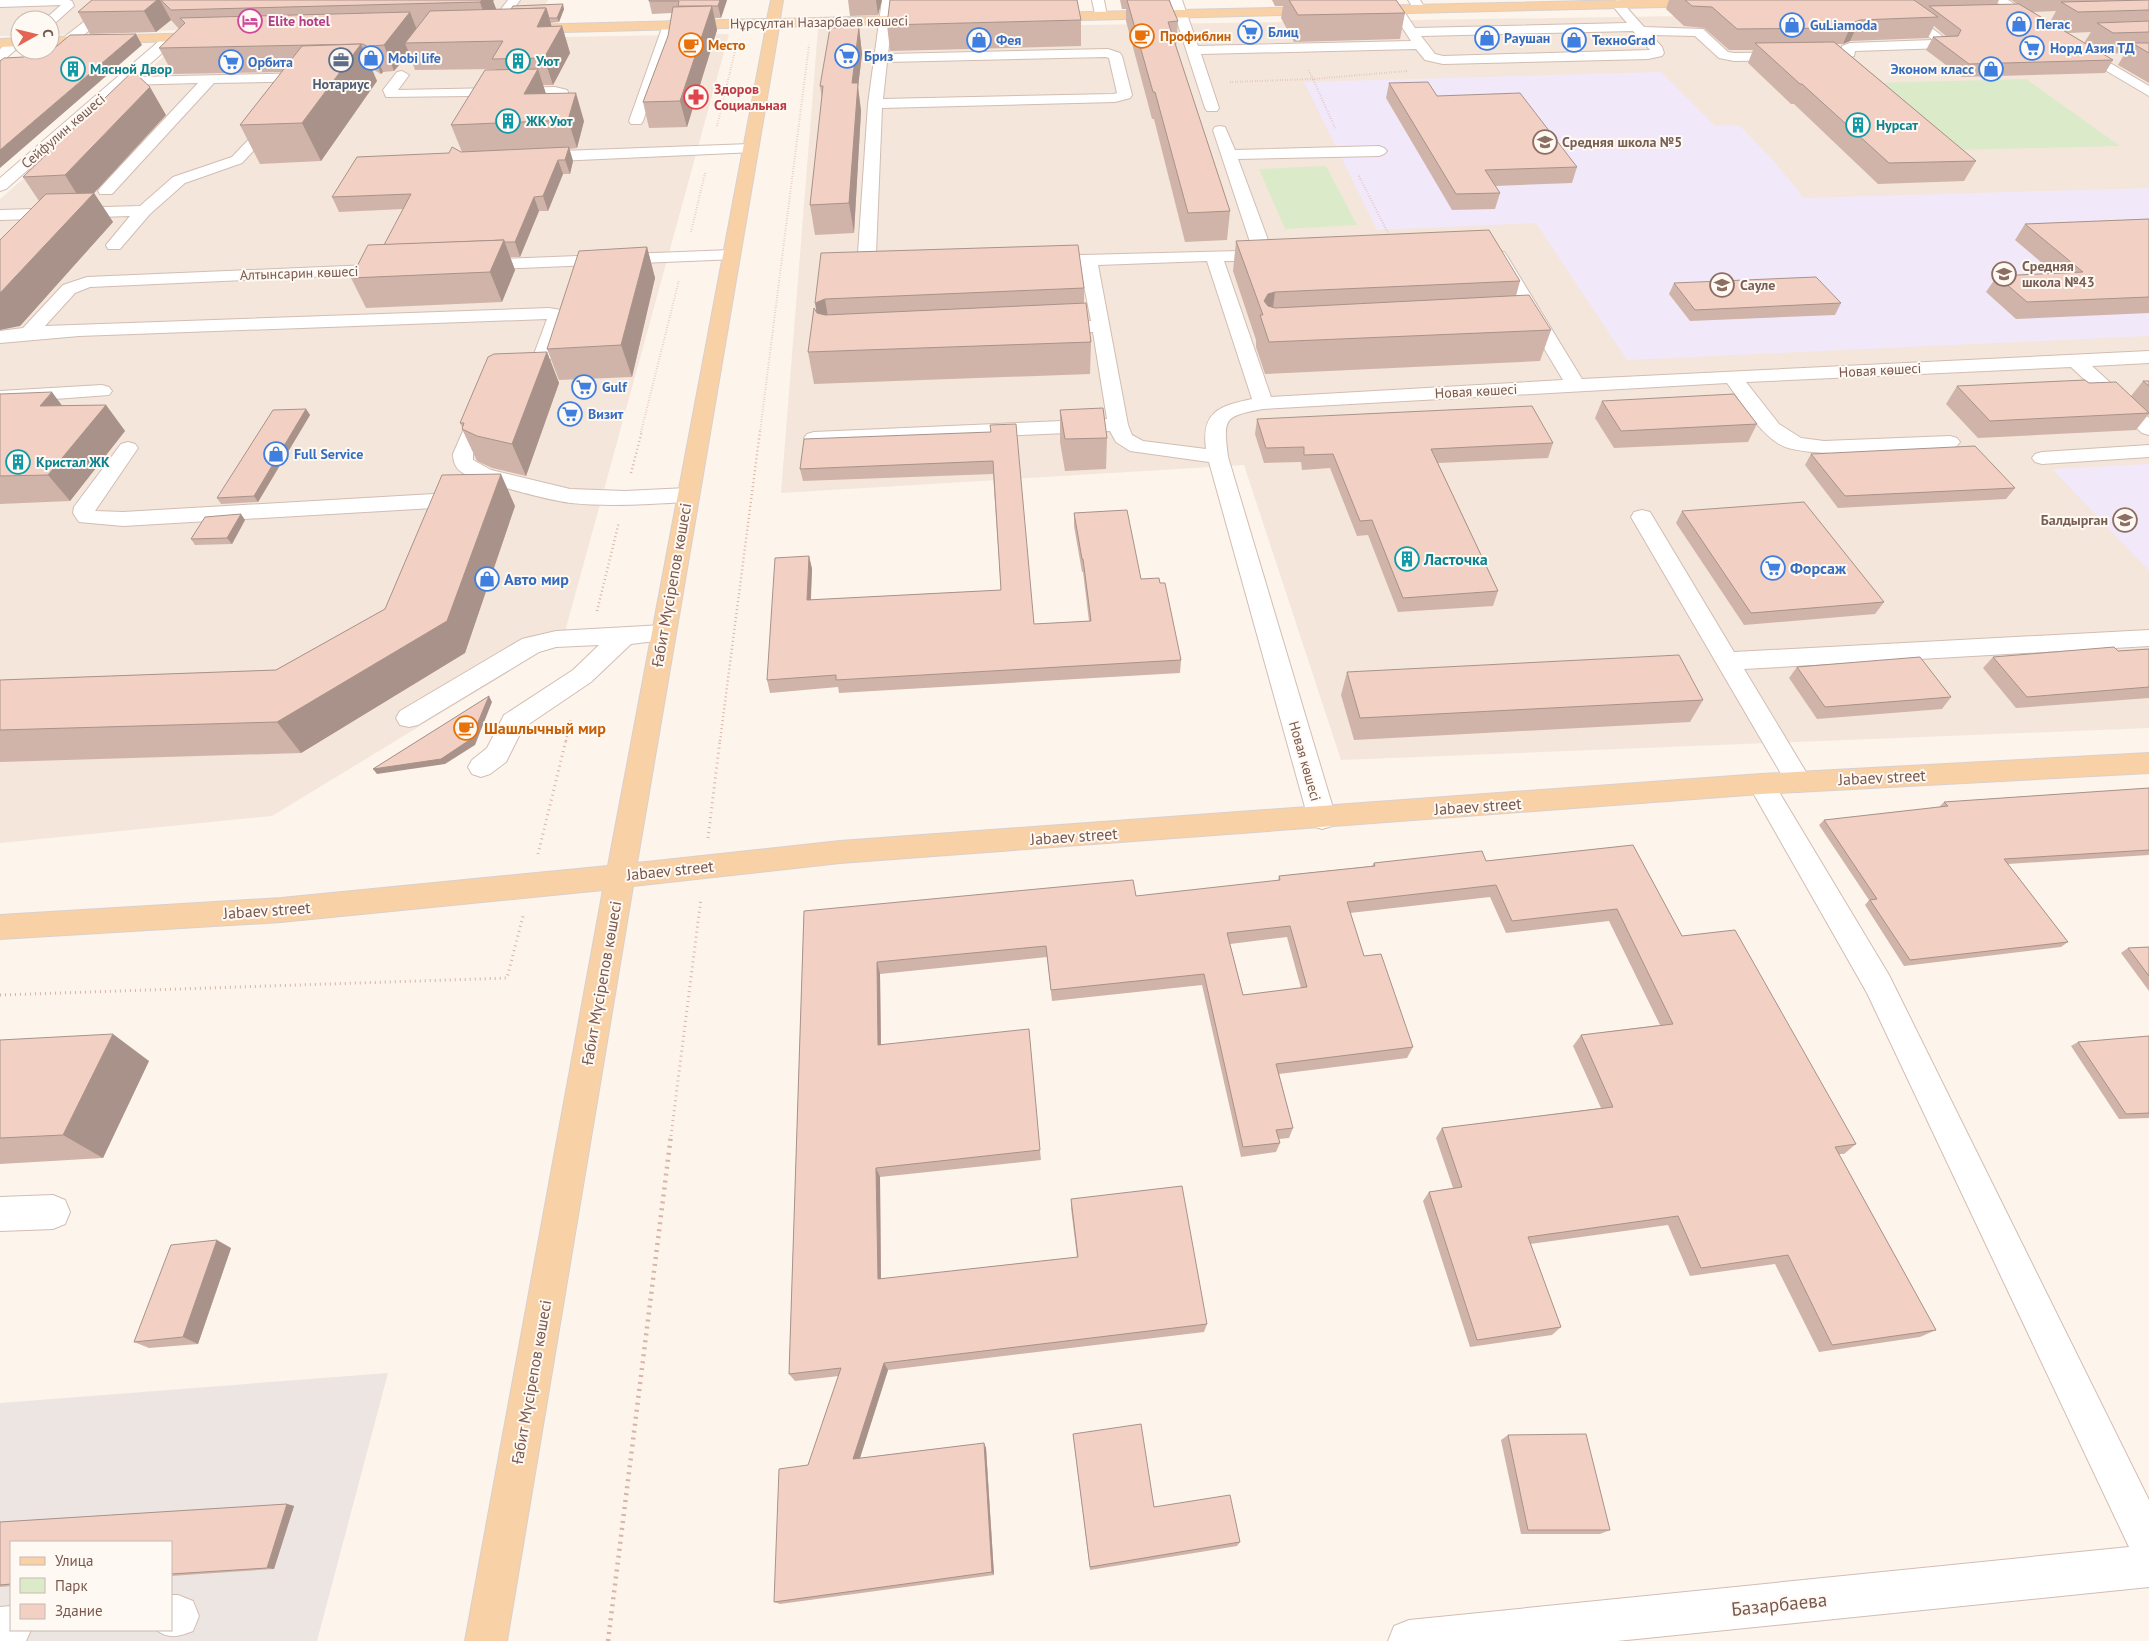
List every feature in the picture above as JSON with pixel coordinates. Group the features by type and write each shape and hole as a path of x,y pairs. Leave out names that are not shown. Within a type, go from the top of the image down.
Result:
{"main road":[{"path":"774,23 777,0"},
{"path":"1350,11 1396,10 1417,5 1714,2"},
{"path":"1032,17 1180,14 1310,6 1332,11"},
{"name":"Нұрсұлтан Назарбаев көшесі","path":"488,30 944,19"},
{"name":"Ғабит Мүсірепов көшесі","path":"486,1641 687,495 774,23"},
{"path":"60,41 220,37"},
{"name":"Jabaev street","path":"0,927 280,910 521,887 840,852 1322,818 1761,784 2149,763"}],"street":[{"path":"488,30 514,0"},
{"path":"888,0 875,104 868,256 881,265 908,266"},
{"path":"1098,0 1101,16"},
{"path":"1176,0 1212,108"},
{"path":"1410,32 1638,29 1698,32 1724,54 1734,57 1845,55 1849,53 1847,49 1850,47 1952,48 1886,0"},
{"path":"1999,0 2030,18 2050,24"},
{"path":"0,3 61,1 68,4 60,11"},
{"path":"68,41 121,2"},
{"path":"1396,10 1419,45 1430,56 1448,60 1648,55 1657,53 1657,50 1616,4"},
{"path":"1989,11 2017,10"},
{"path":"1904,13 1923,12"},
{"path":"636,121 669,26"},
{"name":"Сейфулин көшесі","path":"0,186 171,38"},
{"path":"2083,38 2064,39 2149,92"},
{"path":"0,56 9,43"},
{"path":"1193,50 1419,45"},
{"path":"875,104 1115,98 1126,95 1115,56 1108,52 880,58"},
{"path":"2097,60 2123,59"},
{"path":"411,61 390,90 391,94 555,91 562,93 563,96 555,112"},
{"path":"402,75 417,76"},
{"path":"122,80 326,77"},
{"path":"106,192 210,79"},
{"path":"114,245 144,211 179,180 236,160 244,154 287,106"},
{"path":"1028,262 1214,256 1250,254 1260,251 1262,248 1220,130"},
{"path":"524,157 750,149"},
{"path":"1229,155 1379,151"},
{"path":"0,215 144,211"},
{"path":"1486,248 1495,252 1501,259 1576,385"},
{"path":"456,266 731,255"},
{"path":"1214,256 1263,403"},
{"path":"1088,260 1102,326 1118,425 1123,438 1137,447 1218,457"},
{"name":"Алтынсарин көшесі","path":"29,333 64,294 76,285 96,281 406,268"},
{"path":"0,337 29,333 550,312 556,314 556,319 542,357 501,377"},
{"path":"1517,319 1537,318"},
{"path":"1034,329 1102,326"},
{"name":"Новая көшесі","path":"1322,818 1218,457 1216,424 1222,417 1233,410 1263,403 1576,385 2149,357"},
{"path":"2075,360 2149,429"},
{"path":"1732,377 1772,428 1787,440 1797,444 1824,447 1950,442"},
{"path":"0,397 102,391"},
{"path":"488,395 463,454 467,466 497,479 570,496"},
{"path":"814,438 1118,425"},
{"path":"128,448 85,507 84,513 87,517 123,519 445,499 570,496 625,498 687,495"},
{"path":"2042,458 2149,451"},
{"path":"435,525 445,499"},
{"path":"1642,516 1799,782"},
{"path":"409,718 531,645 556,639 663,633"},
{"path":"481,767 497,755 513,722 582,676 624,636"},
{"path":"1727,661 2149,638"},
{"path":"1761,784 1878,984 2149,1544"},
{"path":"0,1214 53,1212"},
{"name":"Базарбаева","path":"1409,1641 2149,1566"}],"path":[{"path":"608,1641 812,22"},
{"path":"1204,84 1313,79 1297,48"},
{"path":"0,995 506,978"}],"shaded area":[{"path":"0,0 548,0 543,7 510,17 60,35 60,10 10,10 10,36 0,36"},
{"path":"2149,9 2149,728 1341,760 1244,465 781,493 818,29"},
{"path":"729,34 563,639 272,816 0,843 0,199 178,44"},
{"path":"1661,72 1715,126 1739,125 1772,159 1799,191 1802,198 2149,188 2149,336 1627,360 1536,223 1377,230 1304,82"},
{"name":"Балдырган","path":"2149,464 2149,571 2052,469"},
{"path":"388,1373 317,1641 0,1641 0,1403"}],"green space":[{"path":"2026,79 2120,146 1958,150 1877,83"},
{"path":"1326,166 1357,225 1285,229 1259,169"}],"building":[{"path":"92,0 157,0 144,11 78,12"},
{"path":"161,0 482,0 480,2 171,10"},
{"path":"649,0 720,0 718,6 678,6 679,1"},
{"path":"890,0 1077,0 1081,20 887,25"},
{"path":"1127,0 1169,0 1178,21 1168,22 1230,211 1188,213 1155,92 1153,92"},
{"path":"1289,0 1396,0 1405,13 1298,15"},
{"path":"1685,0 1914,0 1938,17 1860,20 1852,23 1837,23 1844,28 1737,29 1712,7 1692,6"},
{"path":"2149,0 2149,10 2078,12 2061,2"},
{"path":"563,4 557,18 549,18 546,8 511,9 513,6"},
{"path":"2019,4 2113,60 1969,64 1933,37 1958,36 1961,30 1929,6"},
{"path":"712,6 680,101 643,102 668,36 673,7"},
{"path":"546,8 537,27 562,26 544,58 492,59 503,41 405,43 430,11"},
{"path":"410,12 384,45 372,46 370,48 363,44 159,48 185,23 180,18"},
{"path":"2149,21 2149,32 2113,33 2097,23"},
{"path":"859,27 852,83 858,83 849,203 810,205 823,86 820,86 830,28"},
{"path":"136,34 0,150 0,61 4,58 10,58 10,60 60,60 60,44 70,35"},
{"path":"1834,42 1976,161 1889,163 1755,43"},
{"path":"2132,43 2149,43 2149,53"},
{"path":"361,44 302,123 240,125 302,46"},
{"path":"538,69 524,94 576,93 568,120 451,125 485,70"},
{"path":"133,71 150,87 65,175 23,177"},
{"path":"1428,82 1437,96 1520,93 1577,167 1485,170 1500,193 1456,194 1389,83"},
{"path":"452,147 461,152 569,147 565,160 558,160 543,196 534,197 515,242 504,242 504,240 384,245 411,194 332,197 357,157 449,153"},
{"path":"94,193 0,293 0,240 46,194"},
{"path":"2149,219 2149,297 2027,302 1997,276 2083,272 2025,224"},
{"path":"1489,230 1520,281 1275,292 1268,294 1264,301 1268,306 1275,308 1529,295 1551,330 1269,342 1260,315 1263,315 1236,241"},
{"path":"504,240 490,272 351,278 368,245"},
{"path":"1078,245 1084,288 825,299 815,303 821,253"},
{"path":"647,247 621,345 547,349 579,251"},
{"path":"1816,277 1841,303 1695,310 1674,283"},
{"path":"1086,303 1091,342 808,352 814,308 817,313 825,315"},
{"path":"547,352 512,444 477,436 462,429 464,423 460,423 488,357 494,354"},
{"path":"2085,380 2089,383 2116,382 2149,413 1990,421 1957,386"},
{"path":"52,392 40,406 106,405 48,475 0,476 0,394"},
{"path":"1734,394 1757,424 1621,431 1602,401"},
{"path":"1532,406 1553,443 1431,449 1498,591 1403,598 1372,520 1360,521 1333,454 1304,455 1304,447 1266,448 1257,419"},
{"path":"1103,408 1107,438 1065,439 1060,410"},
{"path":"306,409 254,496 217,498 273,410"},
{"path":"1016,424 1034,624 1091,621 1083,559 1074,513 1127,510 1141,579 1159,578 1160,583 1165,583 1181,660 836,680 836,675 767,680 775,558 809,556 807,600 1001,590 993,461 800,469 804,439 991,432 990,425"},
{"path":"1975,446 2015,488 1845,496 1811,454"},
{"path":"501,474 447,621 277,722 0,730 0,680 276,670 385,609 442,475"},
{"name":"Форсаж","path":"1804,502 1884,602 1751,613 1682,511"},
{"path":"241,514 227,538 191,539 205,517"},
{"path":"2114,647 2118,651 2149,649 2149,687 2027,697 1993,657"},
{"path":"1679,655 1703,700 1360,718 1347,672"},
{"path":"1920,657 1951,697 1825,707 1797,667"},
{"path":"489,696 471,739 441,759 373,769"},
{"path":"2149,788 2149,850 2004,859 2068,942 1910,960 1870,900 1877,899 1824,820 1948,806 1944,802"},
{"path":"1633,845 1682,936 1735,930 1856,1144 1835,1147 1936,1330 1832,1345 1788,1255 1701,1268 1678,1216 1528,1237 1561,1327 1477,1340 1429,1192 1462,1187 1442,1128 1613,1107 1581,1035 1673,1024 1617,909 1512,921 1496,885 1347,902 1364,956 1381,954 1413,1047 1276,1064 1293,1128 1276,1130 1280,1143 1243,1147 1204,974 1051,990 1046,946 877,962 878,1045 1029,1029 1040,1150 876,1168 878,1279 1078,1257 1071,1199 1182,1186 1207,1324 884,1363 853,1459 984,1443 992,1572 774,1602 779,1469 808,1465 841,1368 789,1374 804,911 1133,880 1136,896 1280,880 1279,876 1375,866 1374,863 1482,851 1486,861","holes":["1290,926 1307,987 1243,995 1227,933"]},
{"path":"2149,947 2149,976 2128,948"},
{"path":"113,1034 63,1135 0,1138 0,1040"},
{"path":"2149,1036 2149,1113 2126,1114 2078,1042"},
{"path":"217,1240 183,1337 134,1342 171,1245"},
{"path":"1141,1424 1154,1507 1230,1495 1240,1542 1090,1567 1073,1434"},
{"path":"1586,1434 1610,1530 1528,1530 1508,1435"},
{"path":"287,1504 267,1568 172,1574 172,1541 10,1541 10,1584 0,1585 0,1522"}],"place":[{"name":"Elite hotel","path":"250,21"},
{"name":"Пегас","path":"2019,24"},
{"name":"GuLiamoda","path":"1792,25"},
{"name":"Блиц","path":"1250,32"},
{"name":"Профиблин","path":"1142,36"},
{"name":"Раушан","path":"1487,38"},
{"name":"Фея","path":"979,40"},
{"name":"ТехноGrad","path":"1574,40"},
{"name":"Место","path":"691,45"},
{"name":"Норд Азия ТД","path":"2032,48"},
{"name":"Бриз","path":"847,56"},
{"name":"Mobi life","path":"371,58"},
{"name":"Нотариус","path":"341,60"},
{"name":"Уют","path":"518,61"},
{"name":"Орбита","path":"231,62"},
{"name":"Мясной Двор","path":"73,69"},
{"name":"Эконом класс","path":"1991,69"},
{"name":"Здоров Социальная","path":"696,97"},
{"name":"ЖК Уют","path":"508,121"},
{"name":"Нурсат","path":"1858,125"},
{"name":"Средняя школа №5","path":"1545,142"},
{"name":"Средняя школа №43","path":"2004,274"},
{"name":"Сауле","path":"1722,285"},
{"name":"Gulf","path":"584,387"},
{"name":"Визит","path":"570,414"},
{"name":"Full Service","path":"276,454"},
{"name":"Кристал ЖК","path":"18,462"},
{"name":"Балдырган","path":"2125,520"},
{"name":"Ласточка","path":"1407,559"},
{"name":"Форсаж","path":"1773,568"},
{"name":"Авто мир","path":"487,579"},
{"name":"Шашлычный мир","path":"466,728"}]}
